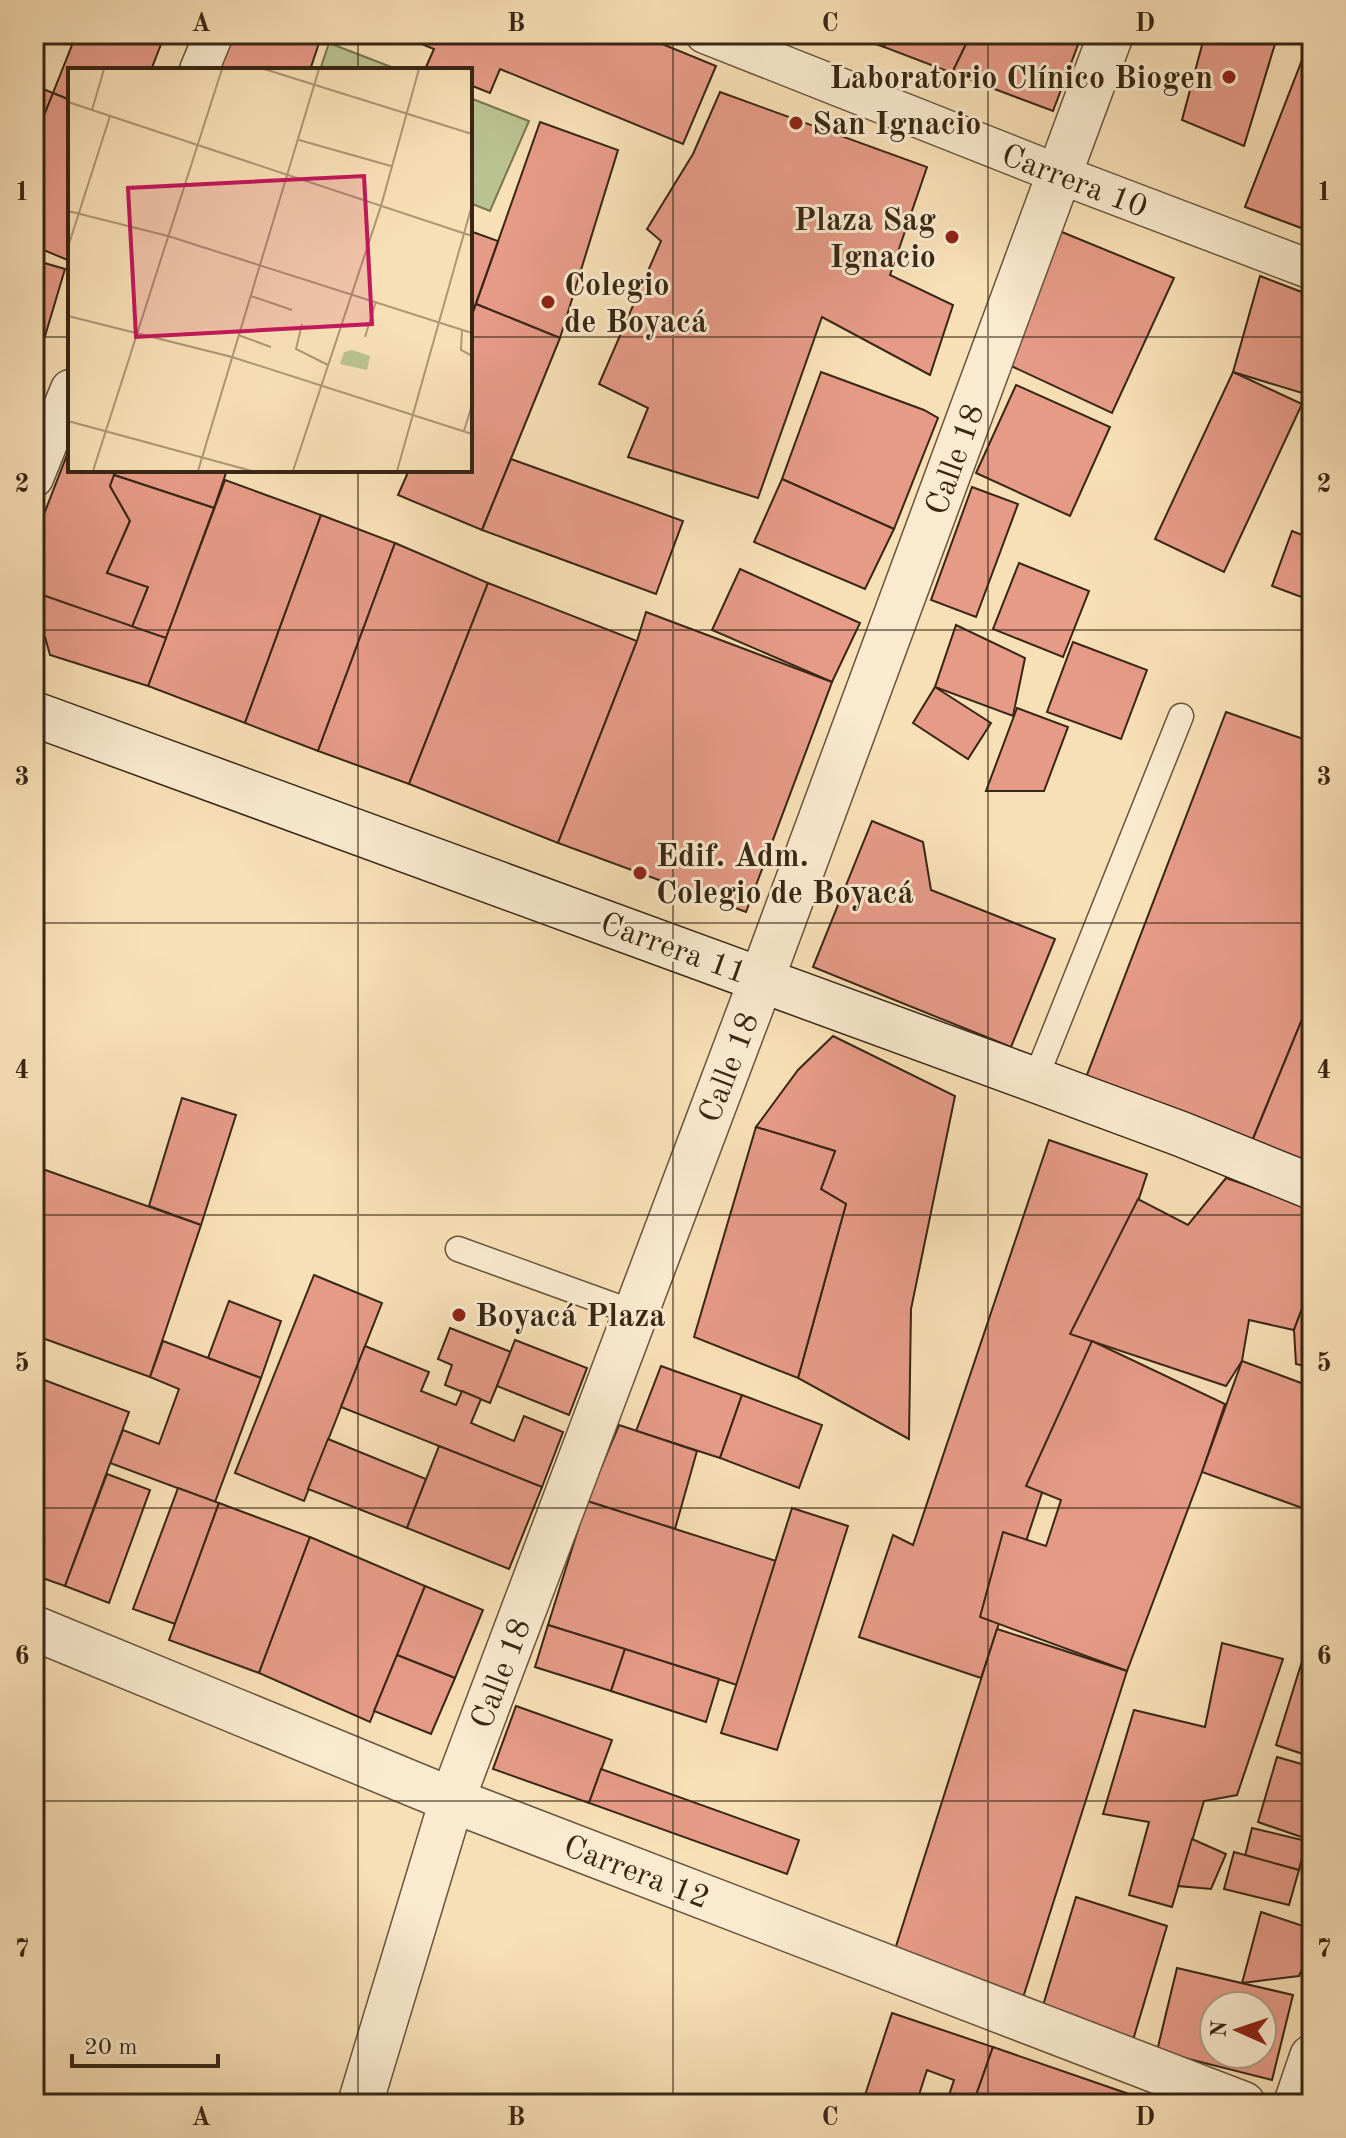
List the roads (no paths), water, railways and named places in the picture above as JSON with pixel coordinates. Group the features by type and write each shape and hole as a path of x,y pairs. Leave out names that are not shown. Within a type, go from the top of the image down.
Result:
{"street":[{"path":"200,68 214,34"},
{"name":"Carrera 10","path":"705,34 1312,270"},
{"name":"Calle 18","path":"360,2104 452,1800 762,978 1111,34"},
{"path":"34,478 68,394"},
{"name":"Carrera 11","path":"34,714 762,978 1181,1134 1312,1187"},
{"name":"Carrera 12","path":"34,1628 452,1800 1243,2104"},
{"path":"1296,2104 1312,2057"}],"lane":[{"path":"1035,1080 1181,716"},
{"path":"458,1249 635,1313"}],"place":[{"name":"Laboratorio Clínico Biogen","path":"1229,77"},
{"name":"San Ignacio","path":"796,123"},
{"name":"Plaza Sag Ignacio","path":"952,237"},
{"name":"Colegio de Boyacá","path":"548,302"},
{"name":"Edif. Adm. Colegio de Boyacá","path":"640,873"},
{"name":"Boyacá Plaza","path":"459,1315"}]}
